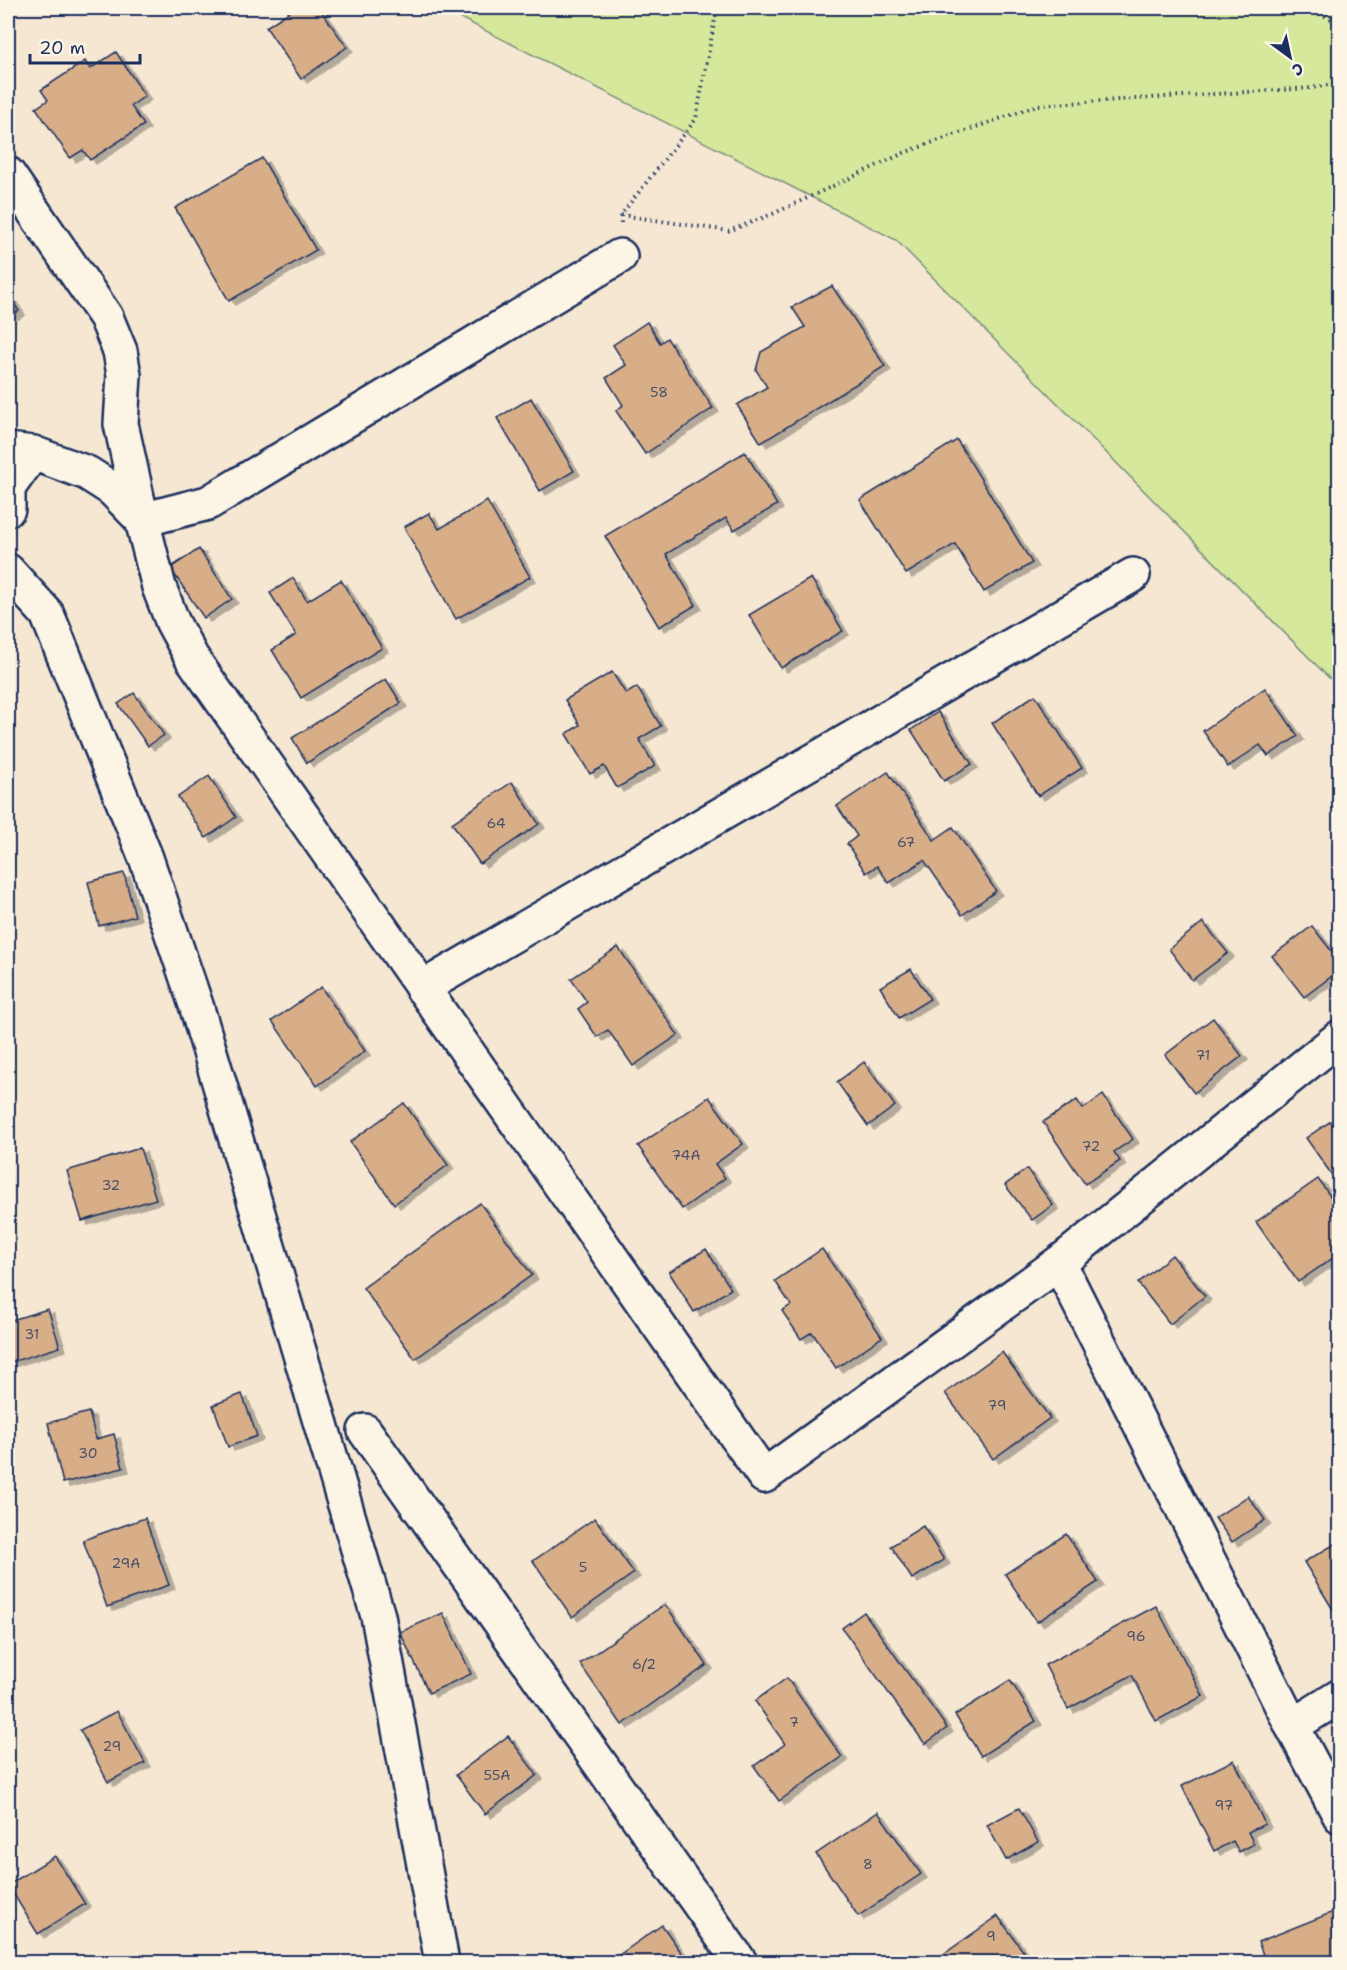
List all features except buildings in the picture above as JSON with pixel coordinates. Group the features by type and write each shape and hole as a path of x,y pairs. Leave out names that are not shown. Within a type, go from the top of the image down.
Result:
{"street":[{"path":"8,174 106,317 120,351 124,375 121,424 142,520 159,587 173,623 192,658 764,1476 1059,1263 1340,1037"},
{"path":"142,520 208,503 620,256"},
{"path":"8,509 8,488 20,452 87,473 112,489 142,520"},
{"path":"8,571 47,615 146,858 196,1005 378,1616 442,1962"},
{"path":"422,988 1133,575"},
{"path":"1059,1263 1292,1726 1340,1816"},
{"path":"365,1431 740,1962"},
{"path":"1292,1726 1340,1696"}],"path":[{"path":"620,256 621,215 696,119 717,8"},
{"path":"1308,8 1340,23"},
{"path":"621,215 729,231 775,213 906,152 1038,105 1311,88 1340,83"}],"green space":[{"path":"441,8 1339,8 1339,688 896,240"}]}
